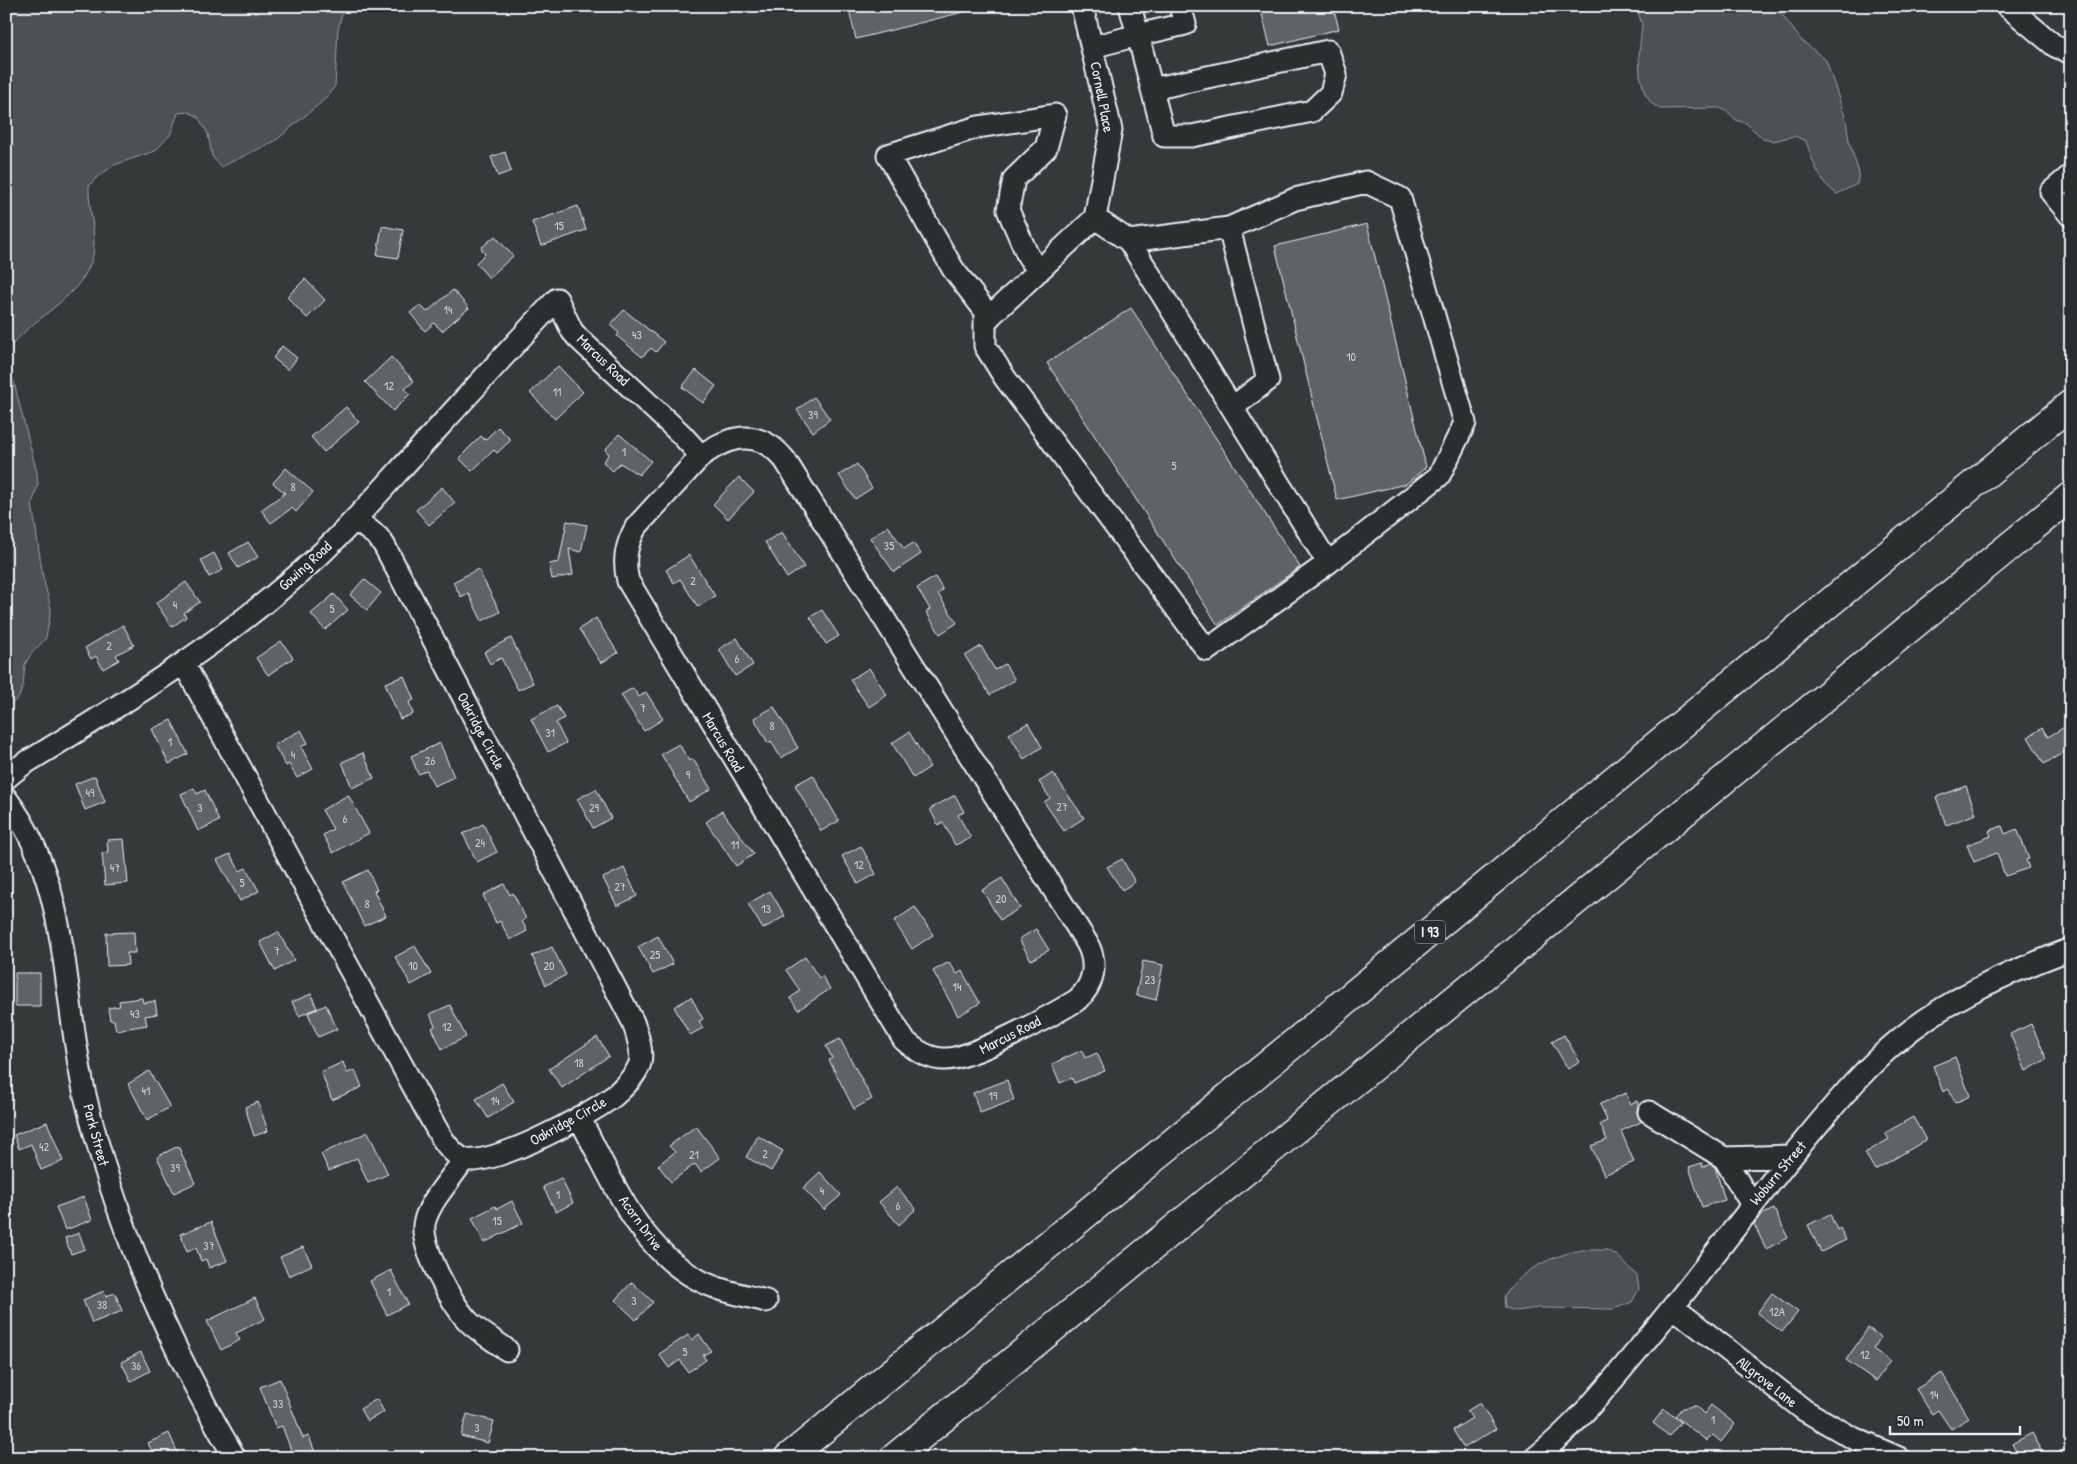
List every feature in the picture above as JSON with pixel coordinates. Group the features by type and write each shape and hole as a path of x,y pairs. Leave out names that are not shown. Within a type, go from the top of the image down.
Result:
{"highway":[{"name":"I 93","path":"788,1458 2071,404"},
{"path":"894,1458 2071,496"}],"street":[{"name":"Cornell Place","path":"1082,6 1111,130 1095,218"},
{"path":"1130,6 1164,136 1192,136 1312,111 1331,93 1336,74 1328,51 1152,89"},
{"path":"1092,46 1184,24 1180,6"},
{"path":"2007,6 2055,46 2071,53"},
{"path":"990,317 953,269 888,155 978,127 1055,115 1046,148 1014,179 1008,210 1028,256 1039,271"},
{"path":"2071,175 2051,192 2071,216"},
{"path":"1129,241 1229,228 1295,199 1366,182 1400,198 1465,423 1439,476 1328,563 1207,650 1005,378 985,346 985,321 1095,218 1129,241 1328,563"},
{"path":"1229,228 1268,380 1233,407"},
{"name":"Marcus Road","path":"556,299 575,335 681,434 701,456"},
{"name":"Gowing Road","path":"6,778 22,765 184,664 313,562 355,519 556,299"},
{"name":"Marcus Road","path":"746,438 766,443 785,460 1087,943 1093,958 1093,974 1088,989 1077,1000 972,1053 954,1059 927,1056 910,1046 898,1032 628,581 625,555 632,533 701,456 725,441 746,438"},
{"name":"Oakridge Circle","path":"355,519 378,537 384,545 633,1022 640,1054 640,1064 635,1073 613,1096 579,1117 504,1153 478,1160 464,1159"},
{"path":"184,664 441,1137 452,1151 464,1159 427,1216 423,1228 424,1242 441,1278 464,1317 507,1350"},
{"name":"Park Street","path":"6,798 33,842 50,887 64,958 79,1063 109,1182 139,1262 173,1340 235,1458"},
{"name":"Woburn Street","path":"1535,1458 1581,1418 1673,1307 1752,1204 1872,1064 1917,1025 1975,989 2021,968 2071,949"},
{"path":"1649,1112 1724,1158 1752,1204"},
{"name":"Acorn Drive","path":"579,1117 634,1219 656,1248 681,1269 699,1280 766,1301"},
{"path":"1724,1158 1792,1156"},
{"name":"Allgrove Lane","path":"1673,1307 1804,1410 1866,1451 1899,1458"}],"shaded area":[{"path":"6,6 344,6 338,29 335,86 325,99 275,141 221,167 212,156 208,134 198,117 189,112 178,113 170,135 155,151 114,165 96,178 89,186 94,247 88,269 70,294 22,334 12,345 9,355 12,375 37,473 38,484 32,504 43,577 51,609 46,638 31,654 25,664 23,686 19,697 6,709"},
{"path":"1636,6 1770,6 1781,13 1801,40 1826,60 1846,120 1849,141 1859,173 1857,184 1837,194 1821,178 1806,141 1794,136 1773,141 1763,139 1746,123 1736,120 1720,108 1660,109 1651,103 1645,94 1640,75 1639,55 1642,24"},
{"path":"1582,1250 1607,1250 1618,1256 1637,1276 1639,1289 1632,1302 1614,1309 1538,1308 1517,1311 1505,1308 1504,1297 1511,1287 1528,1271 1548,1260"}],"building":[{"path":"848,6 966,6 967,11 856,39"},
{"path":"1260,6 1333,6 1339,29 1270,46"},
{"path":"505,152 511,171 498,176 491,157"},
{"path":"578,206 586,230 541,246 532,222"},
{"path":"1367,224 1426,467 1406,484 1337,500 1275,246"},
{"path":"382,226 403,230 398,258 377,255"},
{"path":"495,236 513,256 489,278 476,263 485,254 481,248"},
{"path":"305,279 325,300 307,318 287,297"},
{"path":"453,290 469,308 442,331 434,323 425,331 410,313 420,305 427,312"},
{"path":"1131,308 1300,567 1218,625 1047,363"},
{"path":"624,310 664,342 656,352 651,348 642,357 617,336 619,333 610,325"},
{"path":"282,346 297,358 288,370 273,358"},
{"path":"391,357 414,381 405,389 410,394 393,411 365,382"},
{"path":"558,366 583,392 555,419 530,393"},
{"path":"696,370 716,386 703,403 682,387"},
{"path":"814,397 830,419 813,432 797,410"},
{"path":"346,407 359,422 324,452 311,437"},
{"path":"498,427 511,440 497,453 494,450 472,471 459,458 481,436 485,440"},
{"path":"619,434 651,461 639,475 620,463 613,471 603,462 609,454 605,450"},
{"path":"857,464 872,488 855,499 839,475"},
{"path":"286,468 313,492 296,512 292,508 271,523 261,510 285,493 273,483"},
{"path":"739,477 754,492 728,519 713,504"},
{"path":"442,487 455,503 429,525 416,510"},
{"path":"567,521 587,525 581,552 569,549 573,575 552,579 549,564 559,562"},
{"path":"888,526 904,549 913,543 921,554 894,572 870,538"},
{"path":"782,532 804,567 787,578 765,542"},
{"path":"248,542 258,557 238,568 229,553"},
{"path":"214,553 223,570 209,577 201,560"},
{"path":"689,555 715,596 698,607 680,579 674,583 666,570"},
{"path":"478,569 500,612 482,621 468,593 461,597 453,582"},
{"path":"935,577 943,590 938,594 957,623 940,634 926,612 930,609 917,588"},
{"path":"364,579 381,593 367,610 350,595"},
{"path":"186,582 200,602 184,613 186,617 172,627 156,603"},
{"path":"334,594 348,610 325,630 311,614"},
{"path":"822,610 839,636 826,644 810,617"},
{"path":"596,618 618,653 601,663 579,629"},
{"path":"123,625 134,645 116,655 119,660 103,669 96,656 91,659 85,648"},
{"path":"511,638 533,683 518,690 501,658 490,664 484,652"},
{"path":"737,638 753,665 735,676 719,649"},
{"path":"281,641 293,658 268,675 256,658"},
{"path":"981,646 995,670 1005,664 1015,680 990,695 965,656"},
{"path":"869,668 887,695 869,707 850,680"},
{"path":"404,676 414,700 409,702 413,714 400,719 385,683"},
{"path":"633,688 639,697 646,692 663,719 644,731 621,695"},
{"path":"557,706 564,718 556,723 566,743 548,752 531,719"},
{"path":"774,707 798,748 781,758 771,741 768,743 754,718"},
{"path":"171,720 188,754 169,764 152,729"},
{"path":"1028,723 1042,747 1024,759 1009,734"},
{"path":"2071,723 2071,748 2044,764 2028,737 2042,728 2048,737"},
{"path":"301,730 308,743 301,747 313,769 297,778 289,764 286,766 274,745"},
{"path":"909,732 930,767 913,778 892,743"},
{"path":"440,743 454,777 434,786 427,771 418,774 411,756"},
{"path":"679,744 689,761 693,759 711,789 689,802 661,754"},
{"path":"363,753 374,778 352,788 342,762"},
{"path":"1053,773 1084,818 1064,831 1044,802 1050,798 1039,782"},
{"path":"813,775 839,821 821,831 795,785"},
{"path":"95,776 105,802 85,810 75,784"},
{"path":"1966,786 1976,814 1946,825 1936,797"},
{"path":"194,788 197,794 205,790 219,821 198,831 181,794"},
{"path":"596,789 611,818 593,828 577,799"},
{"path":"348,795 369,833 333,853 323,835 333,829 322,810"},
{"path":"955,795 964,812 958,815 971,838 955,845 943,822 938,825 930,809"},
{"path":"722,811 754,854 736,866 706,822"},
{"path":"483,824 497,852 477,862 463,834"},
{"path":"2002,826 2005,834 2017,829 2029,859 2026,860 2029,868 2005,876 1997,853 1974,862 1967,845 1991,836 1989,831"},
{"path":"124,839 128,883 105,885 102,853 108,852 107,840"},
{"path":"861,846 876,874 858,884 842,856"},
{"path":"230,854 240,871 246,868 259,891 240,901 217,860"},
{"path":"1122,859 1135,882 1122,890 1107,867"},
{"path":"624,868 637,896 617,906 603,878"},
{"path":"368,870 377,890 374,891 386,916 364,926 343,882"},
{"path":"1002,878 1020,908 1000,920 982,890"},
{"path":"504,884 510,895 513,893 526,919 522,921 527,931 510,940 500,921 496,923 483,895"},
{"path":"770,891 785,916 763,929 748,904"},
{"path":"915,907 933,935 912,949 894,921"},
{"path":"1036,929 1049,950 1031,960 1019,939"},
{"path":"134,932 135,953 127,953 128,965 107,966 106,933"},
{"path":"278,932 294,960 275,971 260,942"},
{"path":"658,936 673,964 653,974 638,947"},
{"path":"415,946 431,974 411,985 395,957"},
{"path":"552,947 566,975 546,985 532,956"},
{"path":"805,957 819,978 822,976 830,989 798,1010 790,998 800,991 786,970"},
{"path":"1143,961 1163,965 1156,1000 1136,995"},
{"path":"949,962 957,974 962,971 980,1003 958,1016 933,971"},
{"path":"15,973 40,973 40,1006 15,1006"},
{"path":"311,994 317,1008 299,1016 292,1002"},
{"path":"691,997 703,1019 699,1021 703,1028 690,1035 674,1007"},
{"path":"142,998 143,1003 155,1001 157,1014 145,1016 147,1025 116,1030 114,1020 110,1020 108,1008 120,1006 119,1001"},
{"path":"326,1005 337,1029 318,1037 308,1013"},
{"path":"450,1005 466,1037 442,1049 432,1028 435,1026 430,1014"},
{"path":"2031,1024 2047,1059 2026,1071 2010,1034"},
{"path":"1564,1035 1580,1062 1568,1069 1552,1042"},
{"path":"597,1037 609,1056 562,1088 549,1069"},
{"path":"840,1039 872,1099 854,1109 829,1060 832,1058 826,1046"},
{"path":"1082,1050 1085,1058 1097,1053 1105,1071 1074,1083 1072,1078 1060,1083 1052,1064"},
{"path":"1955,1057 1970,1096 1955,1103 1949,1089 1943,1092 1933,1066"},
{"path":"343,1062 347,1073 355,1070 362,1087 332,1100 321,1072"},
{"path":"149,1071 170,1107 147,1120 128,1084"},
{"path":"1007,1080 1014,1100 980,1113 973,1093"},
{"path":"502,1083 514,1102 488,1118 476,1099"},
{"path":"1626,1093 1630,1104 1637,1101 1637,1112 1641,1122 1621,1131 1634,1162 1604,1175 1591,1146 1607,1140 1600,1124 1607,1121 1600,1104"},
{"path":"258,1102 268,1131 254,1136 245,1107"},
{"path":"1913,1117 1926,1140 1875,1170 1865,1153 1889,1139 1885,1133"},
{"path":"47,1122 63,1161 41,1170 31,1144 19,1149 14,1135"},
{"path":"696,1126 720,1158 701,1172 695,1164 671,1182 658,1165 675,1152 669,1146"},
{"path":"368,1132 388,1174 368,1183 357,1158 329,1171 321,1154"},
{"path":"758,1136 783,1151 771,1171 746,1157"},
{"path":"178,1146 195,1183 174,1193 157,1157"},
{"path":"1702,1163 1703,1167 1710,1164 1715,1167 1725,1200 1702,1207 1689,1167"},
{"path":"820,1172 841,1195 824,1210 803,1188"},
{"path":"561,1178 573,1203 556,1212 543,1187"},
{"path":"897,1187 916,1209 899,1225 879,1202"},
{"path":"84,1197 92,1220 65,1230 56,1207"},
{"path":"512,1201 523,1223 484,1243 472,1218 495,1206 497,1209"},
{"path":"1774,1209 1788,1238 1766,1249 1754,1224 1761,1215"},
{"path":"1830,1214 1837,1230 1840,1228 1846,1240 1821,1252 1808,1225"},
{"path":"211,1222 227,1261 209,1268 206,1259 201,1261 196,1248 187,1252 180,1234"},
{"path":"79,1233 85,1249 71,1254 65,1238"},
{"path":"303,1247 312,1265 289,1276 280,1257"},
{"path":"391,1270 408,1304 387,1315 370,1281"},
{"path":"632,1282 653,1302 636,1320 615,1300"},
{"path":"104,1291 106,1296 115,1293 122,1311 92,1323 83,1300"},
{"path":"1772,1293 1798,1312 1782,1332 1757,1313"},
{"path":"255,1298 265,1319 236,1333 240,1340 221,1350 207,1321"},
{"path":"1868,1328 1881,1337 1873,1349 1890,1361 1876,1381 1846,1360"},
{"path":"699,1334 711,1351 703,1355 706,1360 688,1372 680,1360 669,1368 659,1354 688,1335 692,1340"},
{"path":"141,1352 150,1371 131,1381 121,1362"},
{"path":"1942,1373 1969,1418 1951,1429 1938,1410 1932,1414 1916,1389"},
{"path":"280,1379 303,1438 309,1436 317,1458 294,1458 282,1426 276,1428 260,1387"},
{"path":"377,1399 384,1412 367,1421 360,1409"},
{"path":"1480,1403 1496,1429 1464,1448 1453,1430 1472,1418 1467,1411"},
{"path":"1711,1405 1735,1424 1721,1442 1713,1435 1707,1441 1675,1416 1682,1408 1696,1406 1704,1414"},
{"path":"1664,1409 1681,1422 1669,1436 1653,1423"},
{"path":"467,1414 494,1421 488,1443 461,1436"},
{"path":"169,1433 180,1458 155,1458 148,1443"},
{"path":"2032,1433 2046,1458 2020,1458 2012,1444"}]}
